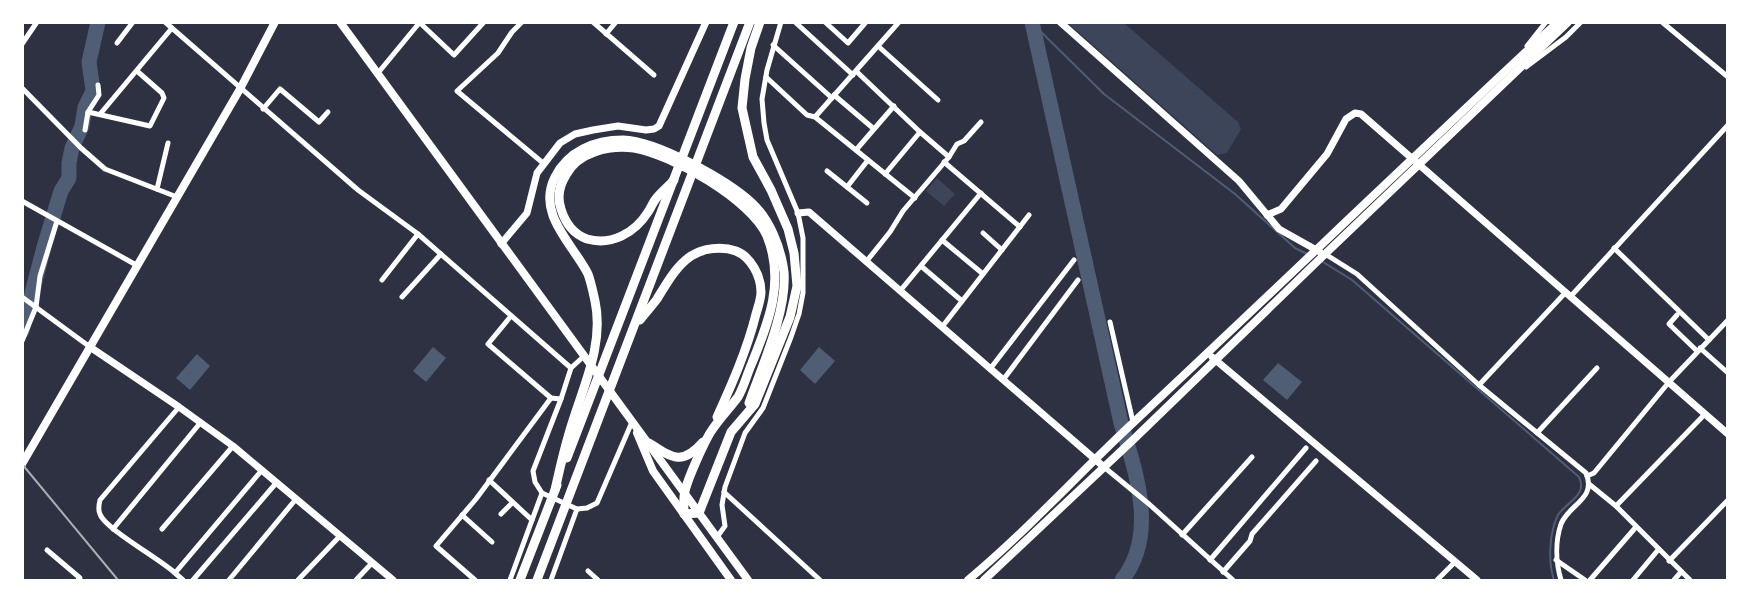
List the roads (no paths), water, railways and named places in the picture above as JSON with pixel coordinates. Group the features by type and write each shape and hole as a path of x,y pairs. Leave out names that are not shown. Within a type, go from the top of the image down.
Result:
{"highway":[{"path":"520,580 734,22"},
{"path":"537,580 750,22"},
{"path":"635,325 656,300 679,266 692,255 707,249 723,248 738,251 751,263 759,277 761,294 750,336 729,392 684,492 684,514 699,513 731,432 755,404 790,317 797,286 794,253 788,229 753,157 742,108 751,48 759,22"},
{"path":"555,490 567,437 593,361 598,332 596,303 589,276 556,225 550,197 555,176 573,154 602,142 624,140 647,145 689,162 735,190 753,204 765,219 773,235 783,272 783,294 772,338 744,419"},
{"path":"649,443 670,457 680,458 695,450 739,395 769,320 775,271 766,235 755,216 726,192 685,168 634,148 598,151 582,157 569,168 562,182 558,199 570,228 582,237 594,241 608,241 621,237 635,228 648,213 655,200 674,180"}],"main road":[{"path":"22,464 240,89 275,22"},
{"path":"340,22 748,580"},
{"path":"968,580 1558,22"},
{"path":"984,580 1568,22"},
{"path":"632,422 652,471 731,580"}],"street":[{"path":"22,44 37,22"},
{"path":"117,43 133,22"},
{"path":"165,22 358,190 418,234 571,368"},
{"path":"378,73 420,23 454,55 484,22"},
{"path":"522,22 498,53 457,91 543,163"},
{"path":"593,22 654,75"},
{"path":"606,34 616,22"},
{"path":"501,244 527,213 537,173 560,143 575,134 618,126 646,130 659,126 706,22"},
{"path":"717,537 725,526 722,505 724,492 740,443 764,408 799,314 803,293 803,238 798,213 767,140 762,99 781,22"},
{"path":"795,22 894,105 981,193 1020,227"},
{"path":"825,22 848,43 866,22"},
{"path":"815,117 899,22"},
{"path":"1060,22 1239,181 1279,229 1357,274 1479,385 1586,473 1588,484 1586,495 1562,524 1556,560 1561,580"},
{"path":"1517,59 1545,22"},
{"path":"1510,79 1566,37 1581,22"},
{"path":"1662,22 1728,77"},
{"path":"101,113 172,28"},
{"path":"774,45 833,97 874,129"},
{"path":"878,46 938,100"},
{"path":"88,112 101,113 150,126 164,98 162,93 137,71"},
{"path":"766,77 807,115 815,117 915,198"},
{"path":"85,130 88,112 99,95 98,86"},
{"path":"22,88 78,146 105,169 177,197"},
{"path":"263,109 280,89 319,122 328,112"},
{"path":"856,150 894,105"},
{"path":"1267,215 1281,209 1327,154 1346,119 1354,113 1361,114 1728,434"},
{"path":"866,261 957,144 964,141 981,123"},
{"path":"1479,385 1614,248 1728,125"},
{"path":"885,174 920,132"},
{"path":"157,189 168,143"},
{"path":"847,187 868,160"},
{"path":"827,171 867,203"},
{"path":"900,291 981,193"},
{"path":"22,201 138,266"},
{"path":"798,213 809,212 1095,460 1149,504 1233,580"},
{"path":"942,327 1029,215"},
{"path":"22,341 36,307 40,276 57,221"},
{"path":"982,233 1002,250"},
{"path":"382,280 418,234"},
{"path":"942,240 983,274"},
{"path":"1614,248 1709,340"},
{"path":"402,297 441,254"},
{"path":"990,369 1074,260"},
{"path":"921,266 962,301"},
{"path":"1003,380 1078,280"},
{"path":"22,297 233,446 393,580"},
{"path":"1677,315 1669,324 1728,373"},
{"path":"511,316 488,344 551,398 561,399"},
{"path":"1587,476 1594,472 1669,382 1728,320"},
{"path":"1110,322 1134,422"},
{"path":"1208,353 1477,580"},
{"path":"583,357 571,368 533,471 535,482 542,493 577,509 587,508 597,503 632,422"},
{"path":"1537,433 1597,368"},
{"path":"475,580 436,546 551,398"},
{"path":"179,407 100,500 99,513 106,525 165,564 183,580"},
{"path":"1616,506 1705,414"},
{"path":"113,529 201,422"},
{"path":"162,529 233,446"},
{"path":"1210,560 1306,448"},
{"path":"1182,535 1252,457"},
{"path":"1223,572 1250,541 1252,534 1316,461"},
{"path":"175,573 262,470"},
{"path":"489,480 532,520"},
{"path":"193,580 277,482"},
{"path":"1588,484 1616,506 1690,580"},
{"path":"724,492 820,580"},
{"path":"510,580 542,493"},
{"path":"229,580 296,499"},
{"path":"1669,561 1728,500"},
{"path":"501,514 512,503"},
{"path":"551,580 577,509"},
{"path":"462,515 492,542"},
{"path":"1590,580 1636,527"},
{"path":"298,580 340,536"},
{"path":"47,550 80,578 78,580"},
{"path":"1634,580 1658,550"},
{"path":"1556,560 1585,580"},
{"path":"356,580 372,562"},
{"path":"1437,580 1455,562"},
{"path":"588,571 598,580"},
{"path":"1674,580 1681,572"}],"waterway":[{"path":"22,331 61,191 69,178 72,148 82,126 85,107 93,91 89,62 98,22"},
{"path":"1032,22 1121,423 1133,462 1141,503 1139,543 1133,562 1122,580"},
{"path":"1032,23 1104,94 1235,194 1295,248 1307,254"},
{"path":"1323,262 1352,280 1579,477 1581,489 1558,515 1553,530 1550,556 1554,580"}],"railway":[{"path":"22,464 118,580"}]}
